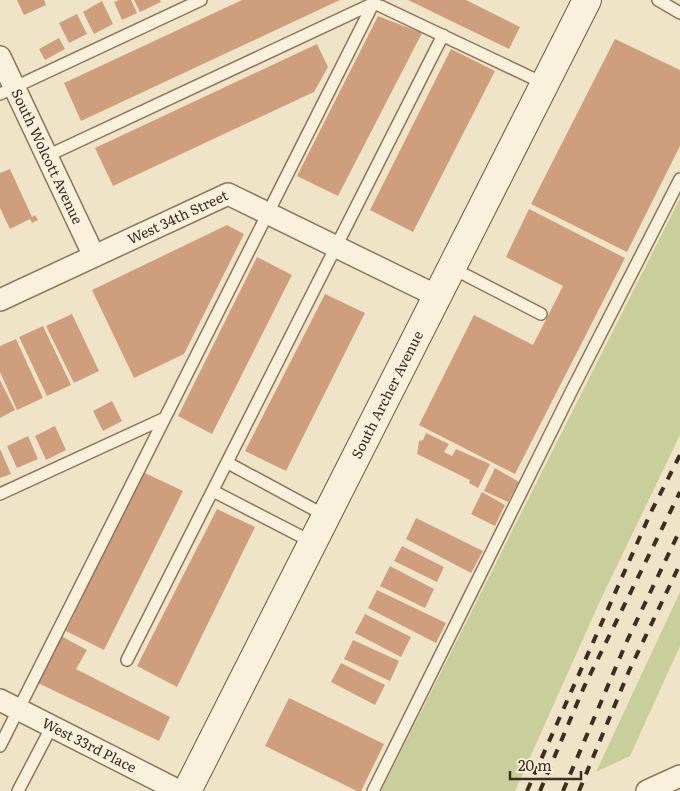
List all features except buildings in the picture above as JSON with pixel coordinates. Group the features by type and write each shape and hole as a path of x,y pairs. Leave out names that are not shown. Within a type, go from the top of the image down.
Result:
{"main road":[{"name":"South Archer Avenue","path":"187,791 587,0"}],"street":[{"name":"South Wolcott Avenue","path":"0,57 7,91 47,156 94,256"},
{"name":"West 34th Street","path":"0,300 228,194 437,296"},
{"name":"West 33rd Place","path":"9,704 179,791"},
{"path":"648,791 680,776"}],"lane":[{"path":"7,91 201,0"},
{"path":"658,0 680,13"},
{"path":"374,2 544,84"},
{"path":"47,156 374,2"},
{"path":"0,746 9,704 165,418 374,2"},
{"path":"127,660 443,35"},
{"path":"373,791 572,390 680,179"},
{"path":"452,268 541,314"},
{"path":"0,494 165,418"},
{"path":"228,462 326,516"},
{"path":"213,491 312,542"},
{"path":"18,791 52,726"}],"green space":[{"path":"680,198 680,435 600,601 515,791 381,791"},
{"path":"680,592 680,646 630,756 596,772"}],"railway":[{"path":"527,791 651,512 680,455"},
{"path":"540,791 584,687 680,492"},
{"path":"563,791 627,641 680,530"},
{"path":"579,791 629,671 680,564"}]}
